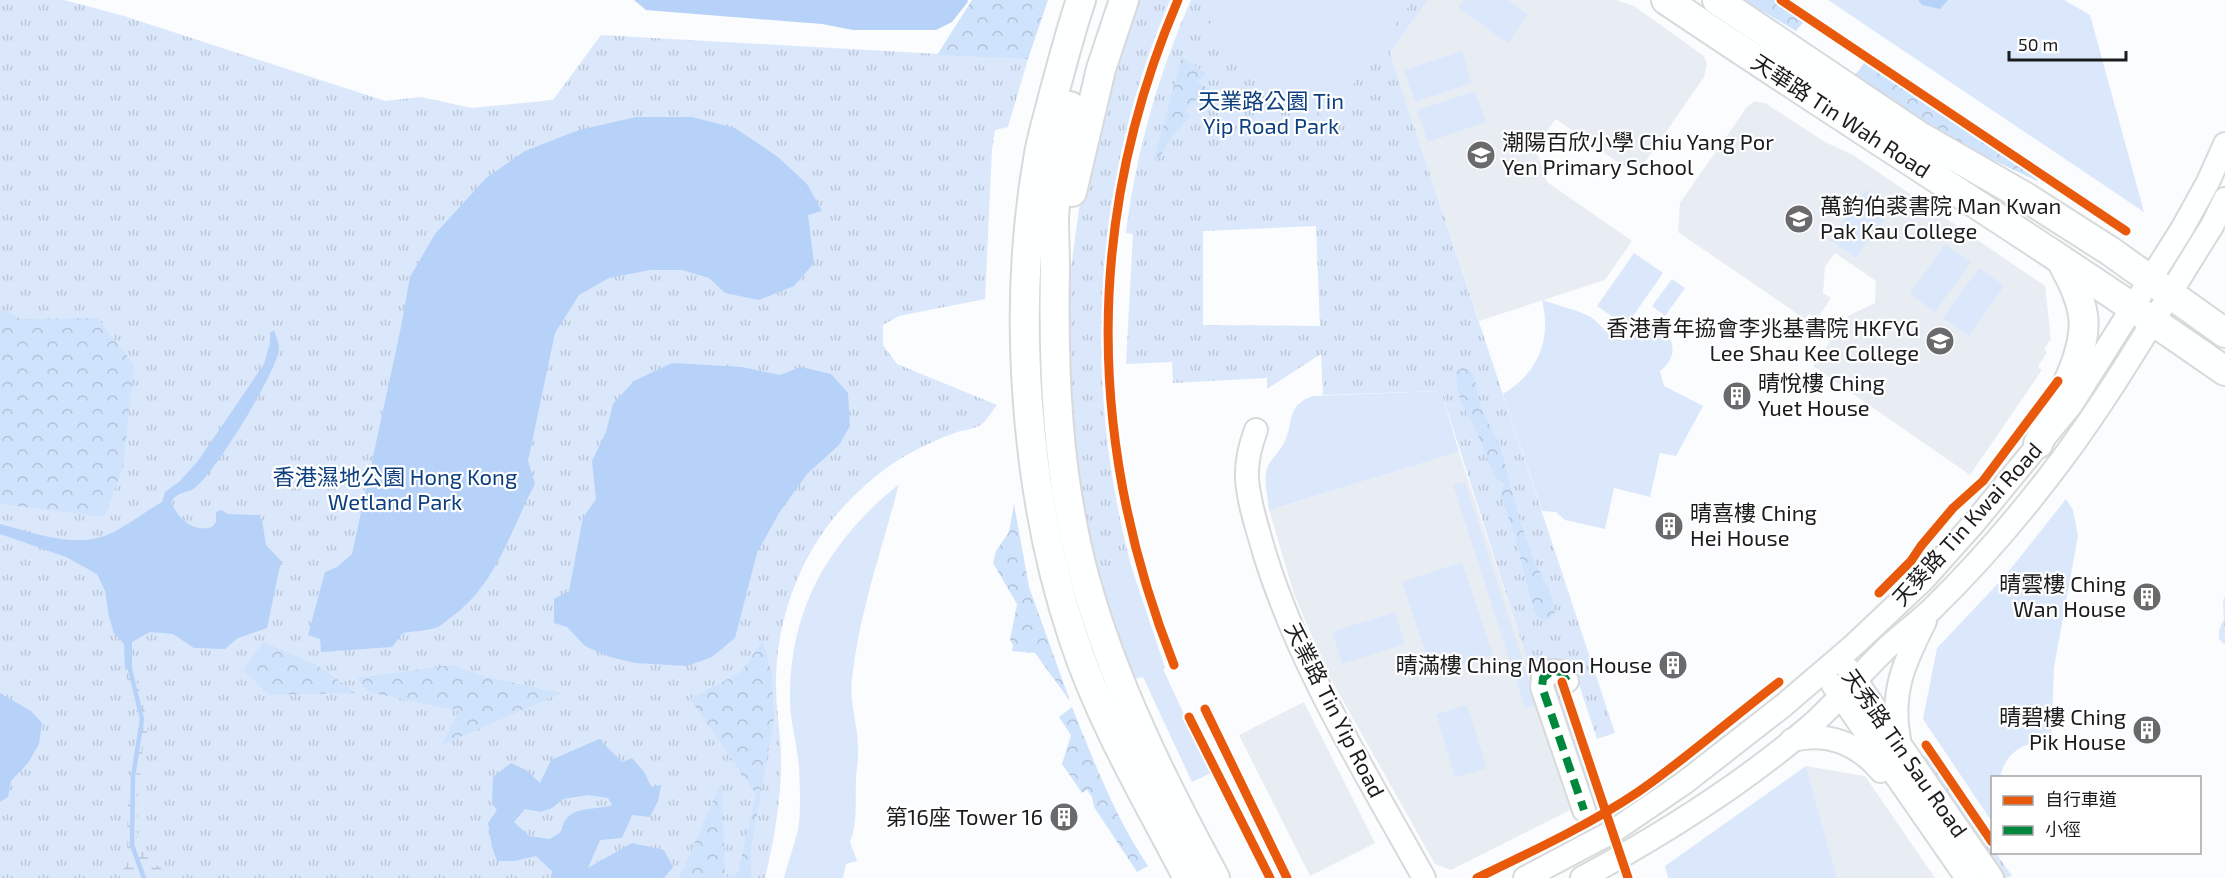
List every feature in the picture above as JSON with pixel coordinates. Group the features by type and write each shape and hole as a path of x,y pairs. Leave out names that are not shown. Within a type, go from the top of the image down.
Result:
{"main road":[{"path":"1064,0 1037,103 1040,148 1028,251 1026,343 1031,435 1046,533 1067,617 1092,688 1114,737 1188,878"},
{"path":"1081,0 1056,181 1054,220 1053,342 1059,432 1073,528 1101,628 1139,727 1185,823 1215,878"},
{"path":"1040,148 1073,56 1100,0"},
{"path":"1055,267 1101,69 1124,0"},
{"name":"天華路 Tin Wah Road","path":"1666,0 1788,82 2060,257 2225,371"},
{"name":"天華路 Tin Wah Road","path":"1717,0 1922,137 2027,198 2160,286 2225,333"},
{"path":"2038,444 2077,361 2082,339 2083,315 2080,302 2060,257"},
{"path":"1185,823 1227,878"}],"street":[{"name":"天葵路 Tin Kwai Road","path":"1582,878 1660,834 1792,740 1849,688 1889,646 1930,610 1984,554 2059,464 2092,418 2143,315 2160,286 2225,144"},
{"name":"天葵路 Tin Kwai Road","path":"2160,286 2212,225 2225,199"},
{"name":"天葵路 Tin Kwai Road","path":"1525,878 1612,832 1648,810 1747,736 1831,664 1924,579 1974,523 2072,405 2143,315"},
{"name":"天業路 Tin Yip Road","path":"1256,430 1248,461 1249,493 1259,535 1285,611 1317,685 1424,878"},
{"path":"1900,745 1896,722 1896,695 1899,681 1907,656 1930,610"},
{"name":"天秀路 Tin Sau Road","path":"1831,664 1849,688 1900,745 1992,878"},
{"path":"1567,681 1561,672 1554,671 1546,674 1541,682 1584,810"},
{"name":"天秀路 Tin Sau Road","path":"1849,688 1936,833 1967,878"},
{"path":"1792,740 1813,736 1835,739 1864,753 1882,771 1901,799 1936,833"}],"shaded area":[{"path":"634,0 968,0 952,22 936,30 853,30 822,24 646,10"},
{"name":"潮陽百欣小學 Chiu Yang Por Yen Primary School","path":"1428,0 1616,0 1634,6 1704,56 1707,64 1704,77 1636,175 1556,119 1535,147 1547,182 1632,241 1605,280 1479,321 1390,53"},
{"path":"1918,0 1948,0 1940,9 1922,5"},
{"path":"1755,101 1765,103 1825,142 1853,155 2045,286 2051,339 2044,349 2047,352 2038,367 2042,370 1970,475 1813,366 1848,316 1875,303 1876,281 1835,253 1825,267 1823,293 1831,298 1817,319 1809,314 1805,319 1678,232 1680,203 1747,107"},
{"path":"636,117 692,117 735,128 778,157 807,184 822,211 808,215 814,263 794,286 759,300 725,293 709,278 682,270 650,270 609,278 579,295 555,333 528,461 535,484 491,574 466,605 437,627 403,633 392,647 321,652 320,639 308,635 325,572 337,567 352,554 410,277 435,234 486,178 525,151 579,130"},
{"path":"274,330 279,348 276,360 245,420 206,476 194,488 176,496 171,503 182,519 199,528 212,527 216,522 216,512 221,510 228,514 259,515 266,545 281,561 267,628 238,638 225,649 194,648 173,634 150,632 132,642 132,668 125,670 124,644 114,633 105,591 97,574 66,557 0,534 0,524 43,536 86,540 114,532 162,502 165,492 179,482 198,461 264,364 270,343 270,333"},
{"path":"672,363 742,367 780,375 801,367 831,374 848,393 850,426 839,445 807,474 779,513 757,553 735,638 712,657 687,666 635,663 610,657 585,646 567,627 554,623 554,599 569,591 583,518 596,499 592,461 606,432 613,404 634,381"},
{"path":"1459,452 1558,753 1552,756 1570,810 1451,870 1435,864 1328,674 1294,594 1269,510"},
{"path":"0,693 31,711 42,723 39,744 28,763 11,781 8,797 0,802"},
{"path":"1304,702 1375,843 1310,876 1239,735"},
{"path":"599,739 622,762 632,758 645,773 651,787 661,785 658,801 650,817 632,815 622,838 600,840 588,868 632,843 664,850 673,867 664,878 551,878 552,871 536,856 515,861 497,861 488,823 497,810 492,804 493,777 511,763 526,770 540,783 551,760","holes":["588,795 608,798 612,805 574,813 568,817 561,832 550,839 529,836 514,822 525,809 541,812 552,808 563,799"]},
{"path":"1806,766 1865,776 1935,878 1837,878"}],"green space":[{"name":"香港濕地公園 Hong Kong Wetland Park","path":"0,0 64,0 124,16 385,101 421,97 472,108 553,100 601,35 1028,59 1008,127 995,130 992,150 985,299 899,316 883,325 883,345 897,364 997,405 979,426 926,445 877,475 844,506 828,525 803,566 786,612 777,660 776,694 781,776 776,820 765,878 0,878"},
{"path":"972,0 1048,0 1028,59 937,55"},
{"path":"1136,0 1170,0 1144,68 1125,137 1111,208 1103,279 1101,351 1105,423 1115,494 1131,565 1165,668 1135,679 1112,625 1097,576 1086,526 1068,384 1068,290 1081,195 1101,102"},
{"name":"天業路公園 Tin Yip Road Park","path":"1191,0 1428,0 1390,53 1615,733 1597,739 1574,669 1568,664 1554,659 1541,662 1536,667 1534,681 1441,391 1323,395 1321,354 1267,389 1267,378 1173,383 1172,362 1126,364 1133,234 1126,233 1130,203 1150,114 1179,28","holes":["1316,226 1320,326 1203,325 1203,231"]},
{"path":"1227,0 1413,0 1328,120 1204,32"},
{"path":"1464,0 1508,0 1528,14 1508,43 1458,8"},
{"path":"1744,0 1775,0 1805,20 1796,31"},
{"path":"1828,0 2064,0 2090,15 2144,212"},
{"path":"1462,51 1472,83 1415,102 1404,70"},
{"path":"1182,57 1207,74 1197,81 1209,89 1184,110 1191,116 1172,136 1158,160 1154,159"},
{"path":"1865,62 2039,177 2037,181 1922,126 1879,97 1856,74"},
{"path":"1475,91 1486,122 1428,142 1417,110"},
{"path":"1866,190 1892,208 1856,258 1830,240"},
{"path":"1945,244 1971,262 1935,312 1910,294"},
{"path":"1634,253 1663,273 1626,326 1597,306"},
{"path":"1979,268 2004,286 1969,336 1943,318"},
{"path":"1672,279 1685,288 1665,316 1652,306"},
{"path":"1542,300 1587,315 1616,339 1630,339 1640,330 1650,328 1659,329 1667,334 1672,352 1669,361 1660,371 1664,386 1703,406 1676,456 1660,453 1650,497 1614,488 1605,529 1565,520 1556,512 1542,511 1503,394 1525,376 1539,354 1545,329"},
{"path":"0,308 20,319 98,318 134,365 123,469 104,517 0,504"},
{"path":"1462,368 1469,369 1474,375 1480,405 1501,449 1520,521 1534,560 1552,597 1555,611 1549,619 1539,618 1534,611 1514,534 1500,492 1505,484 1495,477 1474,426 1461,402 1457,389 1456,372"},
{"path":"1441,391 1459,452 1269,510 1265,482 1267,469 1287,437 1294,410 1304,400 1313,396"},
{"path":"1465,482 1537,705 1525,708 1453,485"},
{"path":"899,484 865,605 852,679 858,751 855,819 850,842 857,861 846,864 843,878 784,878 800,816 799,766 790,703 792,661 798,631 819,576 835,551 853,528"},
{"path":"2066,499 2073,510 2078,536 2054,667 2051,740 2025,745 2018,749 2007,760 2000,776 1991,776 1991,821 1923,719 1937,648 2005,576"},
{"path":"1014,504 1029,587 1070,701 1035,653 1012,651 1013,645 1010,640 1017,604 993,563 996,551 1009,532"},
{"path":"1462,562 1493,655 1433,675 1402,582"},
{"path":"1131,566 1165,668 1163,669 1211,773 1192,782 1143,677 1135,679 1112,625 1097,576"},
{"path":"2225,596 2224,644 2219,639 2219,631 2224,619"},
{"path":"1395,612 1405,644 1342,664 1332,632"},
{"path":"763,640 772,674 774,719 751,849 751,878 725,878 738,873 756,794 690,699 741,672"},
{"path":"263,642 317,665 356,693 269,695 243,670"},
{"path":"451,665 487,677 561,693 442,745 459,711 368,692 357,678"},
{"path":"132,668 142,697 148,728 143,746 138,798 137,843 150,860 170,878 121,878 120,875 127,863 128,799 139,725 125,670"},
{"path":"1550,680 1558,681 1591,785 1584,788"},
{"path":"1467,705 1487,768 1455,778 1436,714"},
{"path":"1072,707 1115,808 1148,866 1137,872 1094,807 1092,797 1087,790 1082,793 1062,764 1071,735 1059,717"},
{"path":"1928,754 1991,846 1991,854 1997,854 2012,876 2005,878 1922,758"},
{"path":"1806,766 1837,878 1668,878 1665,866"},
{"path":"722,781 725,878 679,878"}],"waterway":[{"path":"129,665 142,719 133,777 132,845 144,878"}],"marked path":[{"path":"1567,681 1561,672 1552,671 1543,678 1542,687 1584,810"}],"cycle path":[{"path":"1174,665 1145,582 1125,499 1112,415 1108,332 1112,248 1125,165 1147,82 1178,0"},
{"path":"1781,0 2126,231"},
{"path":"1879,593 1911,561 1953,508 1983,481 2058,381"},
{"path":"1562,682 1628,878"},
{"path":"1477,878 1580,827 1638,792 1779,682"},
{"path":"1205,709 1287,878"},
{"path":"1189,717 1270,878"},
{"path":"1926,745 1991,841"}],"place":[{"name":"潮陽百欣小學 Chiu Yang Por Yen Primary School","path":"1481,155"},
{"name":"萬鈞伯裘書院 Man Kwan Pak Kau College","path":"1799,219"},
{"name":"香港青年拹會李兆基書院 HKFYG Lee Shau Kee College","path":"1940,341"},
{"name":"晴悅樓 Ching Yuet House","path":"1737,396"},
{"name":"晴喜樓 Ching Hei House","path":"1669,526"},
{"name":"晴雲樓 Ching Wan House","path":"2147,597"},
{"name":"晴滿樓 Ching Moon House","path":"1673,665"},
{"name":"晴碧樓 Ching Pik House","path":"2147,730"},
{"name":"第16座 Tower 16","path":"1064,817"}]}
